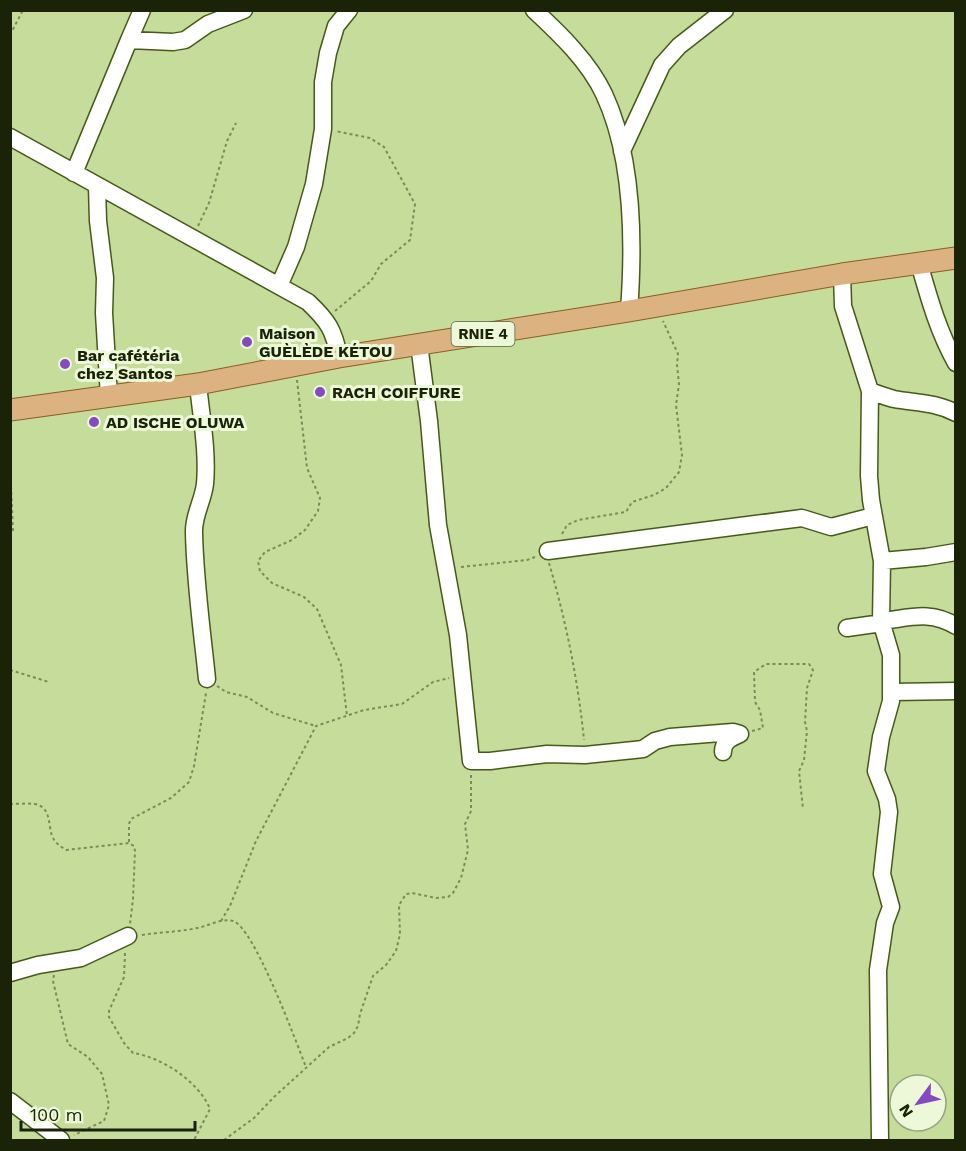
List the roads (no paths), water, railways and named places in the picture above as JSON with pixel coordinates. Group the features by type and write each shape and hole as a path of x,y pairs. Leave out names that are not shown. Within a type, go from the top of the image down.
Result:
{"main road":[{"name":"RNIE 4","path":"10,410 198,384 339,357 629,311 842,274 956,258"}],"street":[{"path":"74,173 142,10"},
{"path":"129,40 174,42 185,40 208,24 244,10"},
{"path":"279,286 296,247 314,184 323,129 322,82 328,53 336,26 350,10"},
{"path":"534,10 562,37 589,69 604,94 622,151 630,207 632,270 629,311"},
{"path":"622,151 662,65 679,46 725,10"},
{"path":"10,137 308,302 325,318 335,334 339,357"},
{"path":"98,186 98,220 105,278 104,313 109,397"},
{"path":"919,263 932,308 946,345 956,363"},
{"path":"842,274 843,306 870,391 869,476 873,516 882,561 882,622 891,655 892,692 888,716 881,736 876,771 887,799 889,812 882,874 891,907 885,922 878,970 880,1140"},
{"path":"419,344 429,422 438,525 458,635 471,761 547,754 585,755 643,748 670,737 733,732 740,734 729,738 723,746 723,752"},
{"path":"198,384 206,469 194,533 196,590 207,679"},
{"path":"870,391 893,399 923,402 956,413"},
{"path":"548,552 802,518 831,527 873,516"},
{"path":"882,561 956,552"},
{"path":"847,628 928,616 942,617 956,626"},
{"path":"892,692 956,691"},
{"path":"10,973 91,955 128,936"},
{"path":"10,1101 60,1140"}],"place":[{"name":"Maison GUÈLÈDE KÉTOU","path":"247,342"},
{"name":"Bar cafétéria chez Santos","path":"65,364"},
{"name":"RACH COIFFURE","path":"320,392"},
{"name":"AD ISCHE OLUWA","path":"94,422"}]}
